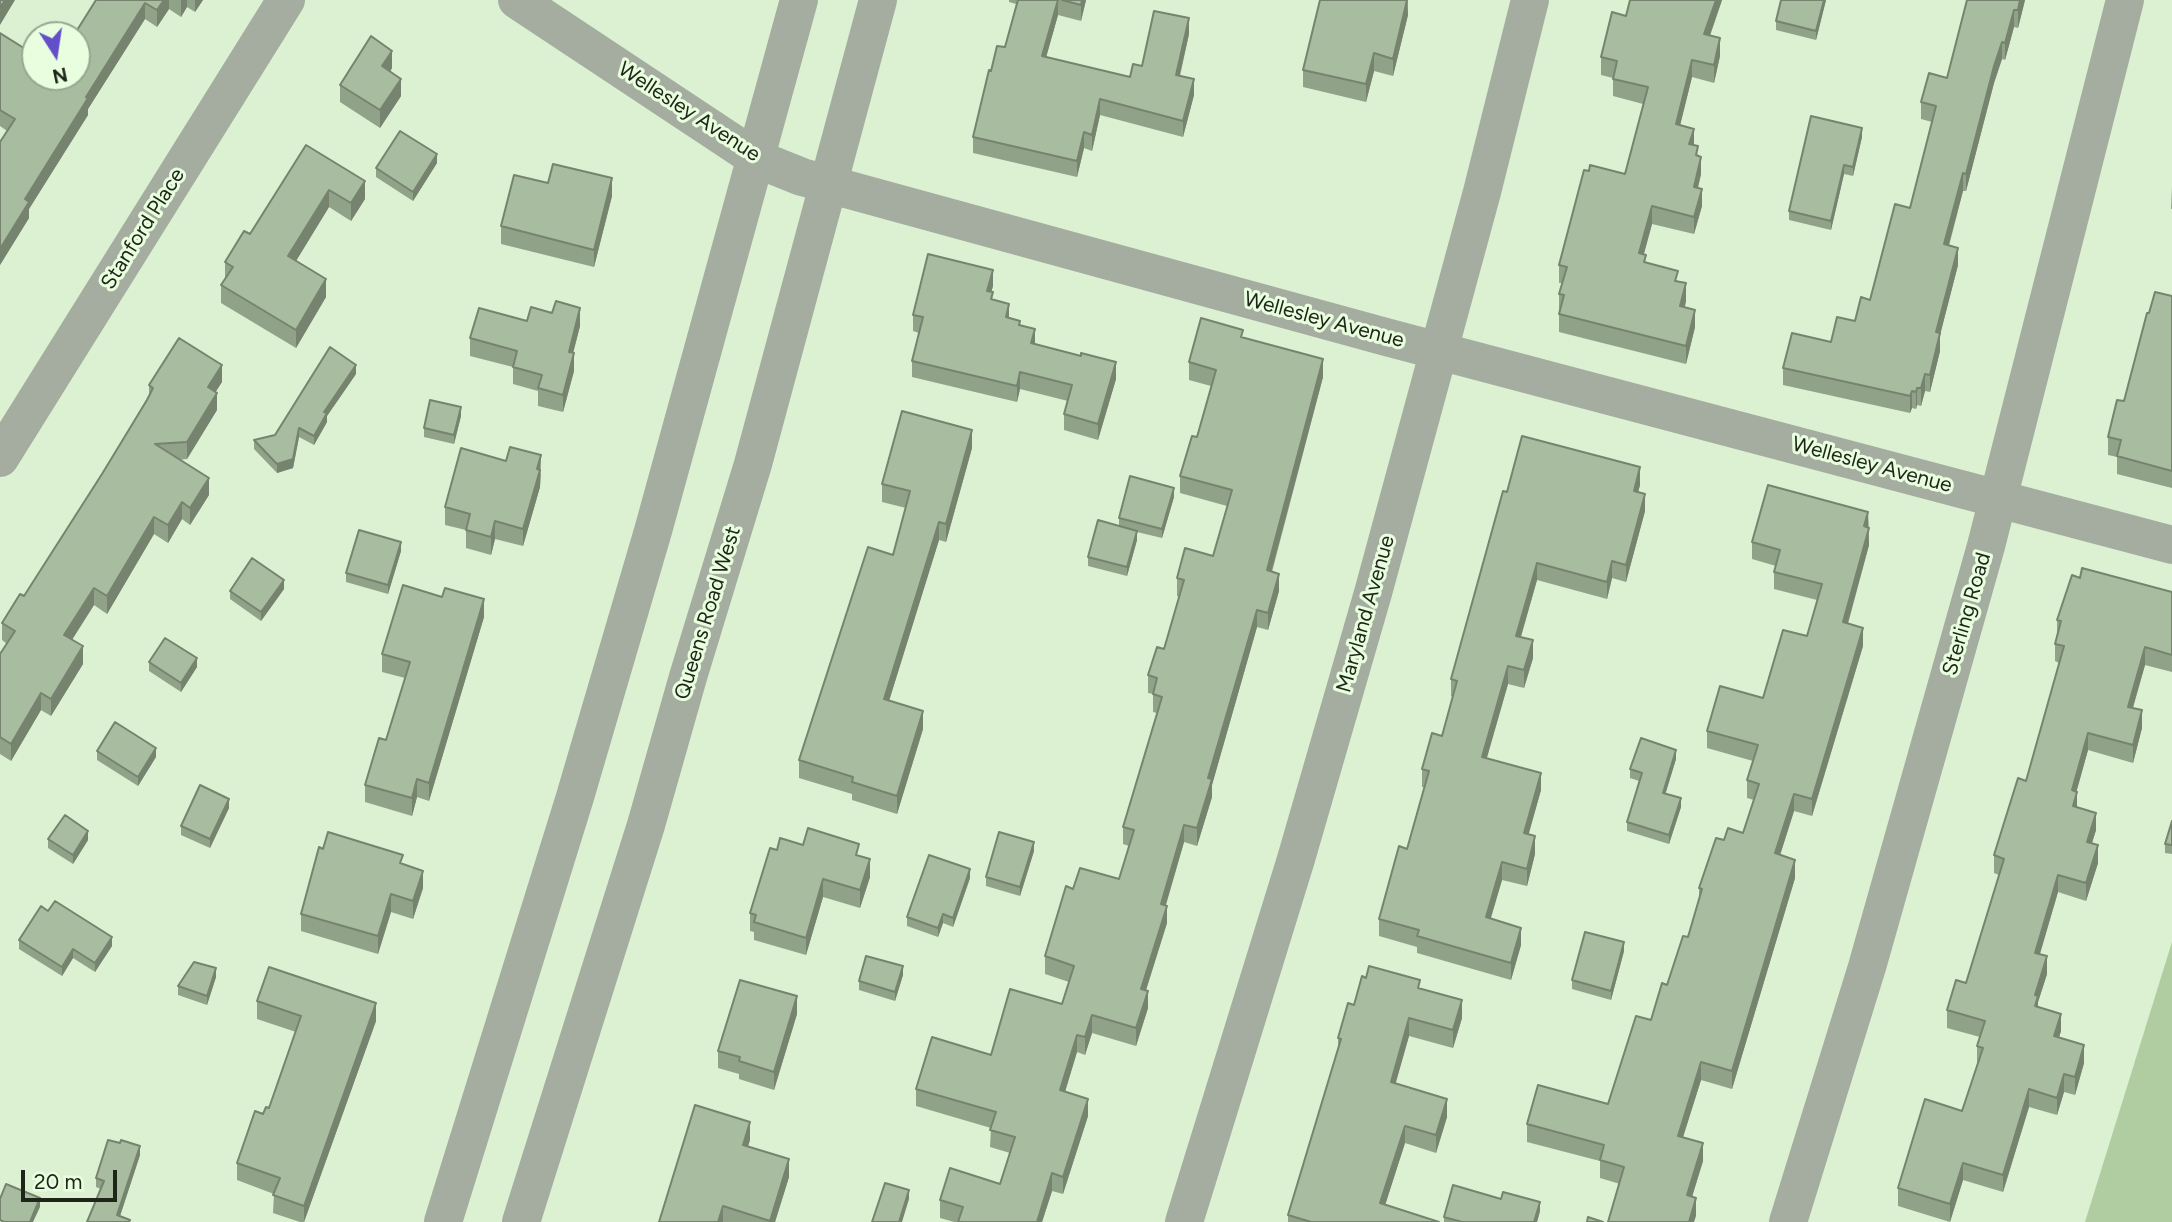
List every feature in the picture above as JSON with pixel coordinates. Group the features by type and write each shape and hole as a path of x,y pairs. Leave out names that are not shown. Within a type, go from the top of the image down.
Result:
{"street":[{"name":"Stanford Place","path":"0,458 286,0"},
{"name":"Wellesley Avenue","path":"517,0 757,159 828,186 2172,545"},
{"path":"443,1222 614,664 757,159 799,0"},
{"name":"Queens Road West","path":"521,1222 638,849 753,464 878,0"},
{"name":"Maryland Avenue","path":"1184,1222 1296,859 1379,570 1482,192 1530,0"},
{"name":"Sterling Road","path":"1788,1222 1867,967 1973,593 2125,0"}],"green space":[{"path":"2172,942 2172,1222 2085,1222"}],"building":[{"path":"96,0 164,0 157,10 145,3 91,89 91,21 83,21"},
{"path":"1018,0 1058,0 1042,56 1130,77 1133,64 1142,66 1154,11 1189,18 1176,75 1194,79 1183,121 1100,99 1092,135 1084,132 1077,161 973,137 989,70 991,71 997,46 1005,47"},
{"path":"1062,0 1082,0 1081,5"},
{"path":"1320,0 1407,0 1393,59 1374,53 1366,84 1303,70"},
{"path":"1630,0 1716,0 1704,34 1720,38 1714,65 1692,60 1676,124 1694,129 1689,144 1698,146 1696,155 1701,157 1694,187 1702,189 1694,217 1652,206 1639,253 1646,255 1644,262 1678,271 1675,281 1686,283 1680,306 1695,310 1686,346 1559,314 1564,295 1559,294 1567,267 1559,265 1584,170 1589,171 1590,165 1625,174 1648,87 1613,79 1617,61 1601,57 1612,12 1626,16"},
{"path":"1781,0 1824,0 1816,31 1776,21"},
{"path":"1967,0 2020,0 1994,66 1966,174 1963,173 1944,244 1958,248 1936,332 1940,333 1930,375 1925,374 1921,388 1917,388 1916,392 1912,391 1910,396 1783,368 1792,333 1831,342 1837,317 1855,321 1861,297 1870,300 1895,204 1910,208 1936,106 1921,102 1929,73 1947,78"},
{"path":"0,33 21,46 21,91 90,91 25,199 29,202 0,249 0,142 15,119 0,110"},
{"path":"371,36 392,51 382,66 401,79 380,110 340,85"},
{"path":"1811,116 1862,128 1853,167 1844,165 1831,221 1789,211"},
{"path":"400,131 437,154 413,192 376,168"},
{"path":"306,145 365,181 351,203 329,190 288,256 326,279 296,330 221,285 233,267 225,262 244,231 250,234"},
{"path":"553,164 612,178 594,250 501,226 514,175 548,183"},
{"path":"928,254 993,270 987,291 993,292 991,299 1009,304 1006,317 1020,321 1019,325 1035,329 1031,343 1116,362 1098,424 1064,414 1072,385 1020,372 1017,386 912,361 923,317 913,315"},
{"path":"2155,292 2172,296 2172,471 2117,456 2121,440 2108,437 2117,400 2124,401"},
{"path":"556,301 580,308 569,352 574,353 563,395 538,388 542,375 513,367 517,351 470,338 479,308 527,321 531,307 552,313"},
{"path":"1201,318 1243,330 1241,337 1323,359 1267,570 1279,574 1268,613 1257,610 1208,778 1212,779 1197,828 1184,825 1161,904 1167,906 1141,989 1148,991 1136,1028 1092,1015 1085,1037 1077,1035 1060,1090 1088,1099 1063,1177 1052,1173 1037,1222 958,1222 963,1207 940,1200 950,1168 1000,1184 1015,1137 990,1130 996,1112 916,1089 932,1037 991,1055 1010,989 1062,1004 1074,966 1045,956 1066,886 1073,889 1080,868 1119,879 1134,830 1123,827 1162,697 1153,694 1157,678 1148,675 1157,647 1164,649 1184,580 1177,578 1185,548 1213,556 1232,490 1180,476 1192,436 1197,437 1216,370 1189,362"},
{"path":"179,338 222,365 208,387 217,393 187,442 155,444 209,478 190,508 182,502 168,525 154,517 107,596 94,588 64,635 83,646 51,699 41,693 11,744 0,737 0,654 15,631 2,623 20,594 24,596 102,474 147,400 153,388 149,385"},
{"path":"330,347 356,365 324,412 327,413 314,436 299,428 293,459 277,464 254,440 275,435"},
{"path":"430,400 461,407 454,435 424,428"},
{"path":"902,411 972,430 946,524 939,522 884,699 923,711 897,796 852,782 853,777 799,760 868,547 893,555 910,491 882,484"},
{"path":"1522,436 1640,467 1634,491 1645,494 1626,565 1612,561 1607,582 1537,563 1516,636 1533,640 1524,670 1508,666 1482,757 1541,773 1524,833 1535,836 1527,869 1502,862 1486,917 1521,928 1511,963 1417,936 1419,930 1379,919 1399,846 1407,849 1429,771 1422,769 1432,733 1442,736 1457,681 1451,679 1503,491 1507,492"},
{"path":"510,447 541,455 537,469 540,470 523,529 495,521 491,537 466,530 470,514 445,507 461,448 506,461"},
{"path":"1130,476 1174,488 1162,529 1119,518"},
{"path":"1768,485 1868,512 1864,526 1869,528 1843,622 1863,628 1812,799 1794,794 1775,853 1795,860 1732,1071 1701,1062 1678,1136 1703,1143 1687,1195 1696,1198 1689,1222 1608,1222 1624,1167 1600,1160 1604,1145 1527,1124 1538,1085 1608,1104 1636,1016 1651,1020 1662,983 1667,985 1683,936 1688,937 1702,889 1699,888 1716,838 1724,840 1728,828 1743,833 1759,784 1747,780 1758,745 1707,731 1720,686 1763,698 1783,630 1807,636 1822,584 1774,572 1780,550 1752,542"},
{"path":"1098,520 1137,531 1127,567 1088,557"},
{"path":"359,530 401,542 388,585 346,573"},
{"path":"252,558 284,580 261,612 230,591"},
{"path":"2082,568 2172,592 2172,655 2145,647 2128,707 2142,710 2133,745 2088,733 2072,790 2077,792 2073,806 2096,813 2087,842 2098,845 2086,883 2058,875 2035,953 2047,956 2035,995 2038,996 2035,1006 2061,1014 2054,1036 2084,1045 2075,1077 2064,1074 2057,1098 2029,1089 2003,1175 1963,1163 1950,1204 1898,1188 1925,1099 1962,1111 1983,1048 1977,1046 1985,1021 1947,1010 1956,980 1966,983 2004,859 1994,855 2018,778 2026,781 2064,646 2055,644 2061,621 2057,620 2072,575 2080,578"},
{"path":"403,585 442,597 445,588 484,599 429,783 417,779 412,798 365,785 379,738 386,740 410,662 382,654"},
{"path":"165,638 197,658 181,683 149,662"},
{"path":"115,722 156,748 138,777 97,751"},
{"path":"1641,738 1676,750 1663,793 1681,798 1669,835 1627,822 1642,773 1630,769"},
{"path":"200,785 229,799 210,839 181,826"},
{"path":"65,815 88,831 73,855 48,839"},
{"path":"2172,821 2172,845 2165,844"},
{"path":"808,828 859,844 856,855 870,859 860,890 823,879 806,938 754,922 756,915 750,913 770,848 777,850 780,838 803,845"},
{"path":"328,832 403,855 400,863 423,871 413,901 391,894 378,936 301,914 319,847 323,849"},
{"path":"999,832 1034,842 1020,887 986,877"},
{"path":"929,855 970,869 953,918 943,914 938,928 907,917"},
{"path":"55,901 112,937 95,963 73,949 62,967 19,940 41,906 48,911"},
{"path":"1585,932 1624,942 1611,991 1572,980"},
{"path":"866,956 903,966 895,992 859,981"},
{"path":"194,962 216,968 207,996 178,986"},
{"path":"1369,966 1420,980 1418,988 1462,1000 1453,1030 1409,1018 1391,1082 1447,1099 1436,1135 1405,1126 1380,1203 1439,1222 1311,1222 1288,1215 1341,1039 1338,1038 1348,1003 1354,1005 1362,976 1366,978"},
{"path":"269,967 376,1003 304,1206 273,1195 280,1178 237,1163 255,1111 263,1114 266,1107 269,1108 301,1016 257,1001"},
{"path":"740,980 797,996 774,1072 739,1061 740,1057 718,1051"},
{"path":"695,1105 750,1122 743,1145 789,1159 770,1221 723,1206 718,1222 659,1222"},
{"path":"108,1140 120,1143 121,1140 140,1146 117,1215 130,1220 87,1222 104,1181 96,1178"},
{"path":"885,1183 909,1190 899,1222 872,1222"},
{"path":"6,1184 40,1198 30,1222 0,1220 0,1199"},
{"path":"1453,1185 1501,1199 1503,1192 1540,1202 1534,1222 1462,1222 1444,1217"},
{"path":"1588,1217 1603,1222 1587,1222"}]}
